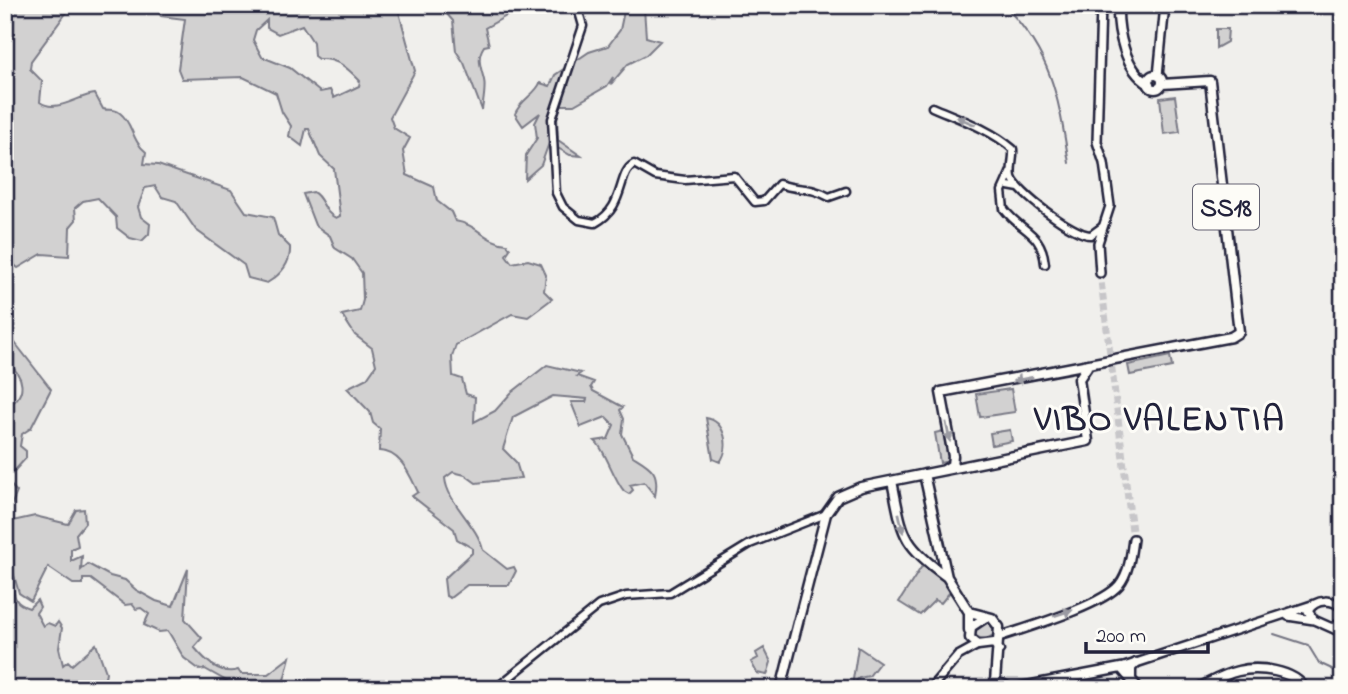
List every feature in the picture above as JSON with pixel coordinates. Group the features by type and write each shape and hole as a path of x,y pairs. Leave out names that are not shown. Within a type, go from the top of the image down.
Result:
{"main road":[{"path":"1100,273 1098,243 1110,206 1097,142 1101,5"},
{"path":"1118,5 1121,41 1135,70 1156,89 1160,80 1165,5"},
{"name":"SS18","path":"944,470 952,465 953,456 940,396 946,390 1090,366 1231,337 1239,332 1210,81 1160,80"},
{"path":"781,689 830,505 847,491 1088,442 1079,379 1090,366"},
{"path":"924,474 947,576 969,611 969,632 982,644 994,643 999,650"},
{"path":"892,481 905,539 923,559 947,576"},
{"path":"958,656 999,637 1087,606 1111,593 1125,576 1133,539"},
{"path":"1127,674 1136,663 1312,605 1332,602 1343,610"},
{"path":"1312,605 1308,611 1314,620"},
{"path":"969,611 997,624 997,686 1011,689 1109,672 1127,674 1139,689"},
{"path":"1277,616 1314,620 1343,633"},
{"path":"930,689 958,656 969,632 986,617"},
{"path":"1332,628 1343,621"},
{"path":"1196,689 1237,671 1271,672 1294,677 1306,689"}],"street":[{"path":"577,5 583,26 561,86 551,133 556,193 563,206 579,220 595,223 614,208 627,169 634,164 654,176 685,180 734,176 755,202 764,201 779,184 794,189 814,188 829,197 846,191"},
{"path":"932,107 986,130 1013,149 1011,181 1002,191 1004,209 1036,237 1043,248 1045,264"},
{"path":"1011,181 1076,232 1091,235 1098,243"},
{"path":"1091,235 1102,227"},
{"path":"495,689 599,605 626,596 670,593 750,544 826,514"}],"shaded area":[{"path":"5,5 72,5 31,61 30,69 42,81 40,102 60,105 95,94 103,109 118,111 124,117 137,142 146,152 144,164 158,165 231,190 246,212 273,217 278,235 290,247 287,263 280,272 267,283 248,278 244,265 196,230 176,201 162,197 155,186 145,188 138,207 141,217 150,224 149,234 142,241 130,238 117,228 116,217 98,198 83,201 75,208 76,220 70,227 69,256 42,254 18,268 5,257"},
{"path":"155,5 397,5 415,71 390,117 394,128 410,138 403,151 407,175 434,187 437,201 451,212 455,221 499,243 507,244 510,249 506,255 512,263 528,260 541,264 546,275 544,291 552,299 528,317 512,314 456,345 452,357 453,376 462,379 466,394 475,397 474,422 495,411 511,393 547,365 581,373 577,376 594,382 591,387 593,391 623,407 620,410 624,419 622,434 633,456 653,471 656,481 655,496 644,482 630,485 633,490 629,494 620,485 595,441 608,439 614,425 606,417 581,427 571,402 586,402 587,399 553,396 513,417 503,449 516,462 521,478 476,483 465,475 453,472 445,478 451,496 475,531 483,550 507,569 514,567 516,571 509,585 467,585 450,598 446,596 444,579 472,553 472,548 457,539 454,529 412,496 418,492 408,472 393,455 379,451 380,429 373,423 370,412 347,388 367,378 376,365 372,348 355,335 342,315 360,311 363,300 362,273 352,259 335,248 330,236 315,225 303,194 313,192 332,216 340,216 334,169 320,156 309,129 306,129 302,146 289,136 291,126 282,112 276,93 243,77 182,79 178,69 185,19 161,16","holes":["267,20 267,28 278,34 302,25 313,42 314,56 342,65 360,81 359,86 334,98 330,90 320,92 290,68 262,57 253,40 256,30"]},
{"path":"439,5 515,5 508,15 485,28 489,45 484,46 480,59 485,83 482,110 464,63 456,51 453,21"},
{"path":"644,8 646,37 660,41 646,55 628,64 611,84 613,77 607,86 574,105 561,105 557,115 558,140 581,156 570,155 549,143 541,165 525,179 526,155 537,138 535,123 540,113 523,126 515,114 517,109 540,83 550,86 555,75 589,52 608,46 620,30 624,11"},
{"path":"1216,29 1228,29 1227,42 1216,48"},
{"path":"1175,96 1180,132 1164,134 1160,98"},
{"path":"5,330 51,389 31,428 22,434 20,446 26,451 26,458 6,480 17,492 5,520 5,408 18,397 22,385 17,372 5,360"},
{"path":"1170,356 1172,367 1130,375 1128,365"},
{"path":"1011,389 1015,412 980,417 976,394"},
{"path":"706,418 713,420 722,429 725,449 720,462 713,459"},
{"path":"1010,430 1012,441 992,445 990,433"},
{"path":"943,431 949,461 940,463 935,433"},
{"path":"84,509 85,523 76,534 78,546 71,549 71,561 82,556 81,570 88,564 110,576 125,580 136,590 156,601 173,606 188,569 185,619 202,638 194,647 198,652 219,669 238,670 241,674 268,674 290,657 283,684 293,684 297,689 239,688 205,669 200,670 184,658 168,631 159,632 144,625 149,614 141,608 136,609 132,604 125,605 91,579 83,579 83,584 73,584 48,567 31,601 19,593 13,572 5,584 5,527 9,526 8,522 35,516 68,524 76,510"},
{"path":"922,566 945,580 950,592 941,603 935,600 920,615 899,602"},
{"path":"12,584 20,604 29,608 37,600 40,607 36,613 43,626 48,623 55,626 58,622 62,628 59,648 63,665 68,661 72,665 96,644 106,672 103,689 5,689 5,585"},
{"path":"989,619 996,629 995,634 986,639 975,637 973,630"},
{"path":"858,647 880,662 869,676 859,678 852,686"},
{"path":"764,648 771,662 767,675 757,673 751,662 758,658 756,653"}],"waterway":[{"path":"1004,5 1033,42 1051,78 1069,163"},
{"path":"1274,634 1308,645 1319,663 1334,670"}],"tunnel":[{"path":"1100,273 1133,539"}],"district":[{"name":"VIBO VALENTIA","path":"1160,418"}]}
